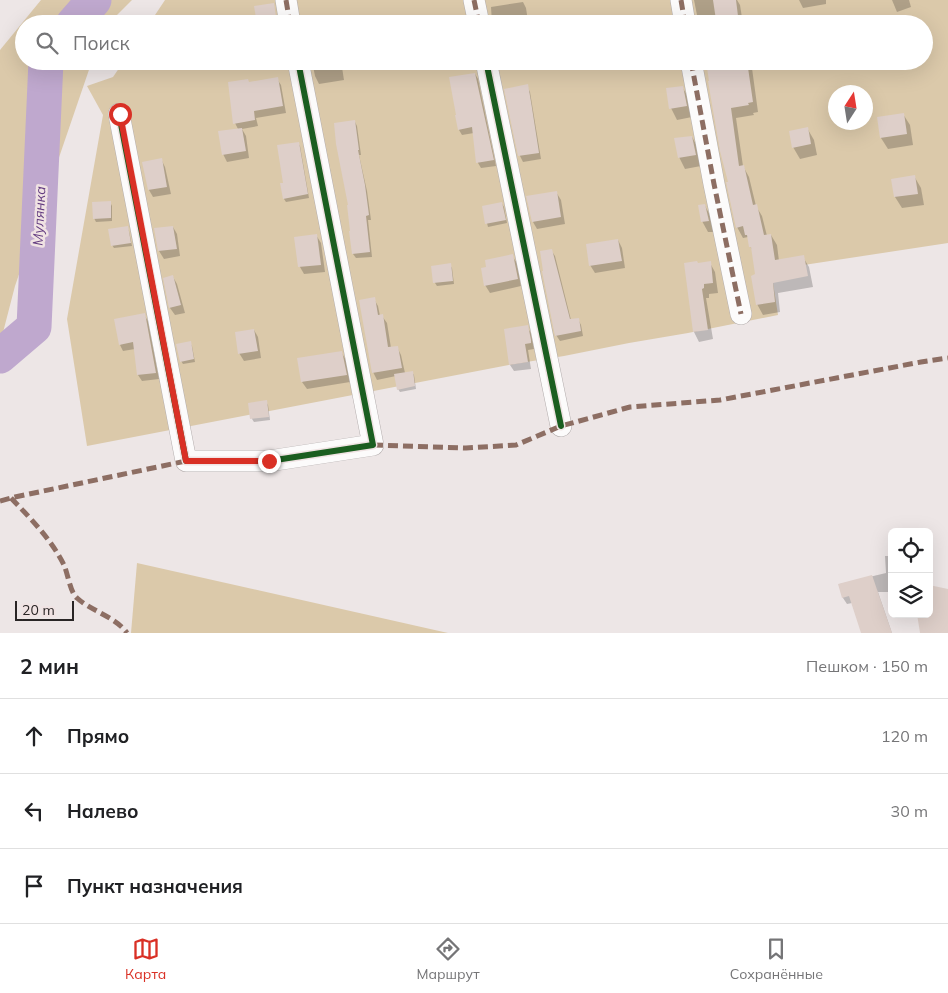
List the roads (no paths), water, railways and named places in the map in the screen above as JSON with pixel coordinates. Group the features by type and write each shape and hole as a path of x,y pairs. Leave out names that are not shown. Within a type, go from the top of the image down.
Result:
{"street":[{"path":"286,0 288,15"},
{"path":"474,0 477,15"},
{"path":"681,0 684,15"},
{"path":"120,114 186,461 269,461 373,445 300,70"},
{"path":"488,70 561,426"},
{"path":"693,70 741,314"}],"waterway":[{"name":"Мулянка","path":"81,15 94,0"},
{"name":"Мулянка","path":"0,356 34,327 46,70"}]}
